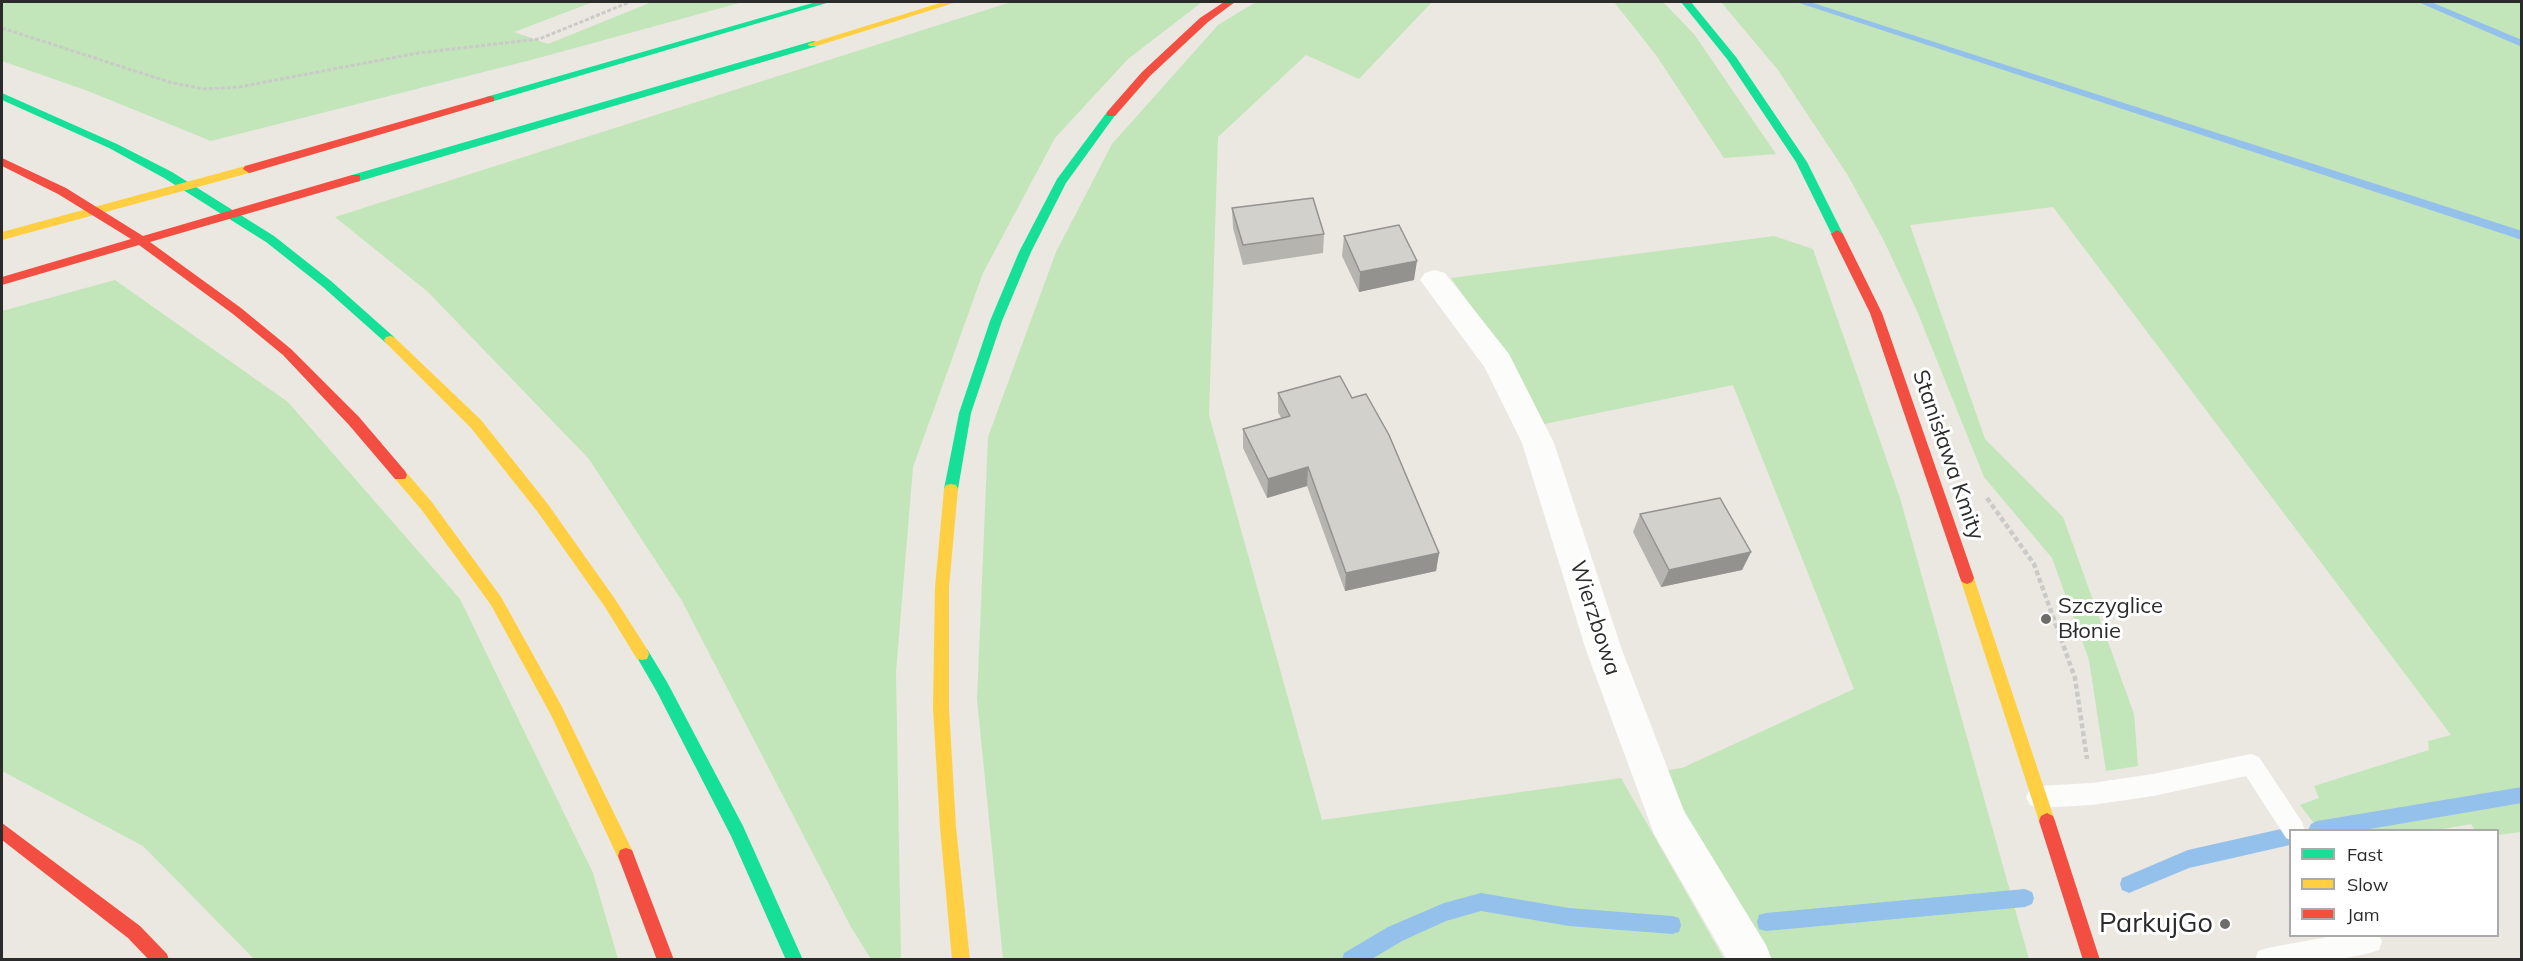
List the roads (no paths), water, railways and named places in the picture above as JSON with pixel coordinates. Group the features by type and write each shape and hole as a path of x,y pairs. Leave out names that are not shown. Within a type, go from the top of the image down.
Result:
{"main road":[{"path":"2,236 256,167 825,2"},
{"path":"2,281 767,59 952,2"},
{"path":"961,960 948,827 941,686 942,587 948,504 965,413 996,321 1025,252 1062,182 1099,128 1146,74 1204,20 1230,2"},
{"name":"Stanisława Kmity","path":"1686,2 1731,57 1801,162 1876,313 1930,466 2092,960"},
{"path":"2,96 50,116 159,170 220,206 327,284 399,348 476,424 542,507 610,603 662,687 737,831 795,960"},
{"path":"2,162 62,191 126,229 237,310 287,352 354,421 426,505 496,601 556,710 619,839 666,960"},
{"path":"2,831 60,873 134,932 161,960"}],"street":[{"name":"Wierzbowa","path":"1435,280 1498,362 1538,443 1604,650 1668,821 1751,960"}],"lane":[{"path":"2038,797 2092,794 2153,785 2251,764 2293,829"},
{"path":"2267,960 2370,941 2368,937"}],"waterway":[{"path":"1801,2 2522,236"},
{"path":"2423,2 2522,44"},
{"path":"2323,829 2522,795"},
{"path":"2129,884 2188,859 2289,836"},
{"path":"1766,922 2025,898"},
{"path":"1351,960 1395,934 1444,912 1481,902 1569,917 1672,925"}],"place":[{"name":"Szczyglice Błonie","path":"2046,619"},
{"name":"ParkujGo","path":"2225,924"}]}
